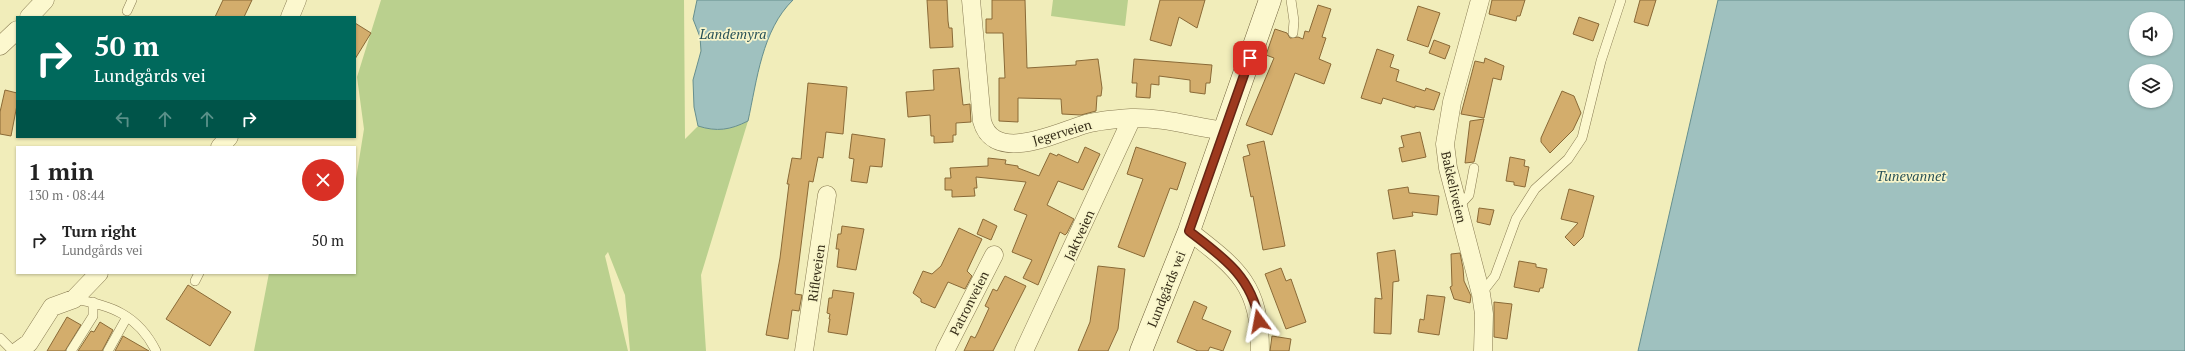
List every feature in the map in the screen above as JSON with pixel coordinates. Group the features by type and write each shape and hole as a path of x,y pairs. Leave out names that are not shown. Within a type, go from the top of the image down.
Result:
{"street":[{"path":"30,16 44,0"},
{"path":"290,16 297,0"},
{"name":"Jegerveien","path":"971,0 979,107 983,127 992,138 1003,142 1032,142 1087,124 1132,118 1165,120 1225,131"},
{"name":"Lundgårds vei","path":"1141,351 1189,231 1270,0"},
{"name":"Bakkeliveien","path":"1480,0 1452,102 1445,144 1448,168 1481,294 1484,314 1483,351"},
{"path":"0,46 16,31"},
{"name":"Jaktveien","path":"1024,351 1132,118"},
{"path":"221,146 228,138"},
{"name":"Rifleveien","path":"804,351 827,195"},
{"path":"1189,231 1228,261 1242,278 1257,310 1260,351"},
{"name":"Patronveien","path":"945,351 994,254"},
{"path":"18,351 29,343 52,306 74,298 98,274"}],"lane":[{"path":"127,11 132,0"},
{"path":"1291,0 1294,21 1293,33"},
{"path":"1481,294 1495,276 1516,220 1535,188 1568,159 1582,138 1601,61 1621,0"},
{"path":"1458,207 1469,195 1474,168"},
{"path":"74,298 113,308 127,317 150,338 156,351"},
{"path":"72,351 93,316 94,302"},
{"path":"108,351 127,317"},
{"path":"0,338 13,351"}],"green space":[{"path":"381,0 684,0 685,139 698,126 711,129 723,129 748,121 701,275 706,351 630,351 625,295 608,252 605,256 628,351 254,351 269,274 356,274 356,179 364,129 357,77"},
{"path":"1053,0 1128,0 1125,26 1051,16"}],"water":[{"name":"Landemyra","path":"697,0 793,0 774,26 762,56 748,121 729,128 711,129 698,126 694,107 693,80 701,51 700,37 693,19"},
{"name":"Tunevannet","path":"1718,0 2185,0 2185,351 1638,351"}],"building":[{"path":"223,0 252,0 244,16 215,16"},
{"path":"927,0 947,0 948,21 949,28 952,28 953,47 930,48"},
{"path":"992,0 1025,0 1027,68 1076,65 1076,61 1098,59 1102,88 1101,96 1097,96 1096,111 1081,115 1062,114 1061,99 1018,98 1018,122 999,121 999,78 1005,78 1003,33 986,33 986,19 992,19"},
{"path":"1160,0 1205,0 1197,28 1179,17 1171,46 1150,40"},
{"path":"1492,0 1525,0 1520,16 1517,16 1516,21 1489,14"},
{"path":"1640,0 1656,0 1648,26 1634,22"},
{"path":"1318,5 1331,9 1322,37 1326,38 1319,59 1331,64 1324,84 1295,73 1272,135 1246,125 1274,58 1266,55 1275,29 1287,33 1290,38 1298,37 1303,39 1305,31 1309,32"},
{"path":"1418,6 1440,13 1428,47 1407,40"},
{"path":"1579,17 1599,24 1593,41 1573,34"},
{"path":"356,24 371,33 356,57"},
{"path":"1434,40 1450,46 1445,59 1429,53"},
{"path":"1377,49 1394,55 1390,67 1399,70 1396,81 1425,91 1426,88 1440,93 1434,110 1415,106 1415,108 1383,98 1381,104 1361,98"},
{"path":"1485,58 1504,66 1501,80 1493,78 1484,118 1461,114 1475,61 1484,63"},
{"path":"1134,59 1212,65 1210,83 1206,83 1205,94 1190,92 1190,80 1159,76 1159,85 1151,84 1150,98 1136,97 1137,83 1132,83"},
{"path":"959,68 963,105 970,104 971,122 956,123 956,135 953,135 953,142 934,143 934,136 931,136 930,115 908,117 906,92 934,90 933,70"},
{"path":"808,83 847,87 843,134 826,132 823,158 818,157 813,182 809,181 795,294 802,295 799,311 792,310 788,339 766,335 780,258 789,184 787,184 792,158 801,159"},
{"path":"5,90 16,93 16,110 11,136 0,134 0,112"},
{"path":"1562,91 1574,96 1581,113 1573,130 1550,153 1541,142 1541,138"},
{"path":"1484,119 1474,162 1465,163 1470,121"},
{"path":"1420,132 1426,157 1402,162 1399,148 1404,147 1401,136"},
{"path":"852,134 885,139 882,167 870,166 867,183 851,181 854,159 849,158"},
{"path":"1264,141 1285,246 1263,250 1253,196 1251,197 1243,157 1250,155 1247,145"},
{"path":"1085,147 1100,154 1083,190 1058,181 1047,205 1074,219 1065,235 1060,232 1038,285 1023,278 1032,260 1012,252 1027,215 1014,210 1026,182 976,177 977,188 974,188 975,196 952,197 952,190 945,190 945,178 951,178 950,168 988,166 988,158 1006,160 1005,164 1018,166 1018,168 1039,176 1050,153 1057,156 1058,154 1078,163"},
{"path":"1136,147 1186,163 1177,190 1170,188 1144,257 1118,247 1143,179 1127,174"},
{"path":"1510,157 1525,160 1524,166 1529,167 1525,187 1514,185 1514,182 1506,181"},
{"path":"1408,187 1409,193 1439,196 1437,215 1412,212 1413,216 1393,219 1388,190"},
{"path":"1569,189 1594,196 1583,237 1574,246 1565,237 1578,223 1561,219"},
{"path":"1479,208 1494,210 1490,225 1477,222"},
{"path":"983,219 997,226 991,240 977,234"},
{"path":"842,226 864,229 856,270 837,267 839,249 836,249 838,234 841,234"},
{"path":"959,228 982,239 967,271 972,276 965,289 948,282 935,308 921,302 921,299 913,293 923,271 932,274 941,266"},
{"path":"1395,250 1399,281 1393,282 1391,334 1374,333 1375,298 1382,299 1377,253"},
{"path":"1460,253 1464,281 1471,296 1470,303 1454,299 1450,287 1452,286 1451,254"},
{"path":"1519,261 1536,264 1536,267 1547,269 1543,288 1540,288 1539,292 1514,287"},
{"path":"1098,266 1125,269 1118,329 1108,351 1078,351 1090,322"},
{"path":"1281,268 1286,281 1291,279 1306,322 1286,329 1265,274"},
{"path":"1005,276 1026,286 993,351 964,351 971,336 975,338 978,332 989,308 985,306 993,289 997,291"},
{"path":"188,285 231,312 210,346 166,319"},
{"path":"833,290 854,293 847,335 828,332 830,314 827,313 829,298 832,298"},
{"path":"1427,295 1445,297 1439,335 1418,332 1420,319 1424,320"},
{"path":"1194,301 1207,307 1202,319 1231,331 1223,351 1210,347 1208,351 1198,351 1177,342"},
{"path":"1494,302 1512,304 1507,339 1494,337"},
{"path":"67,317 81,325 65,351 47,351"},
{"path":"100,322 113,330 102,351 78,351 91,331 94,332"},
{"path":"123,336 149,351 115,351"},
{"path":"1272,336 1291,339 1289,351 1270,351"}],"route":[{"path":"1250,58 1189,231 1228,261 1242,278 1254,299 1259,321"}]}
